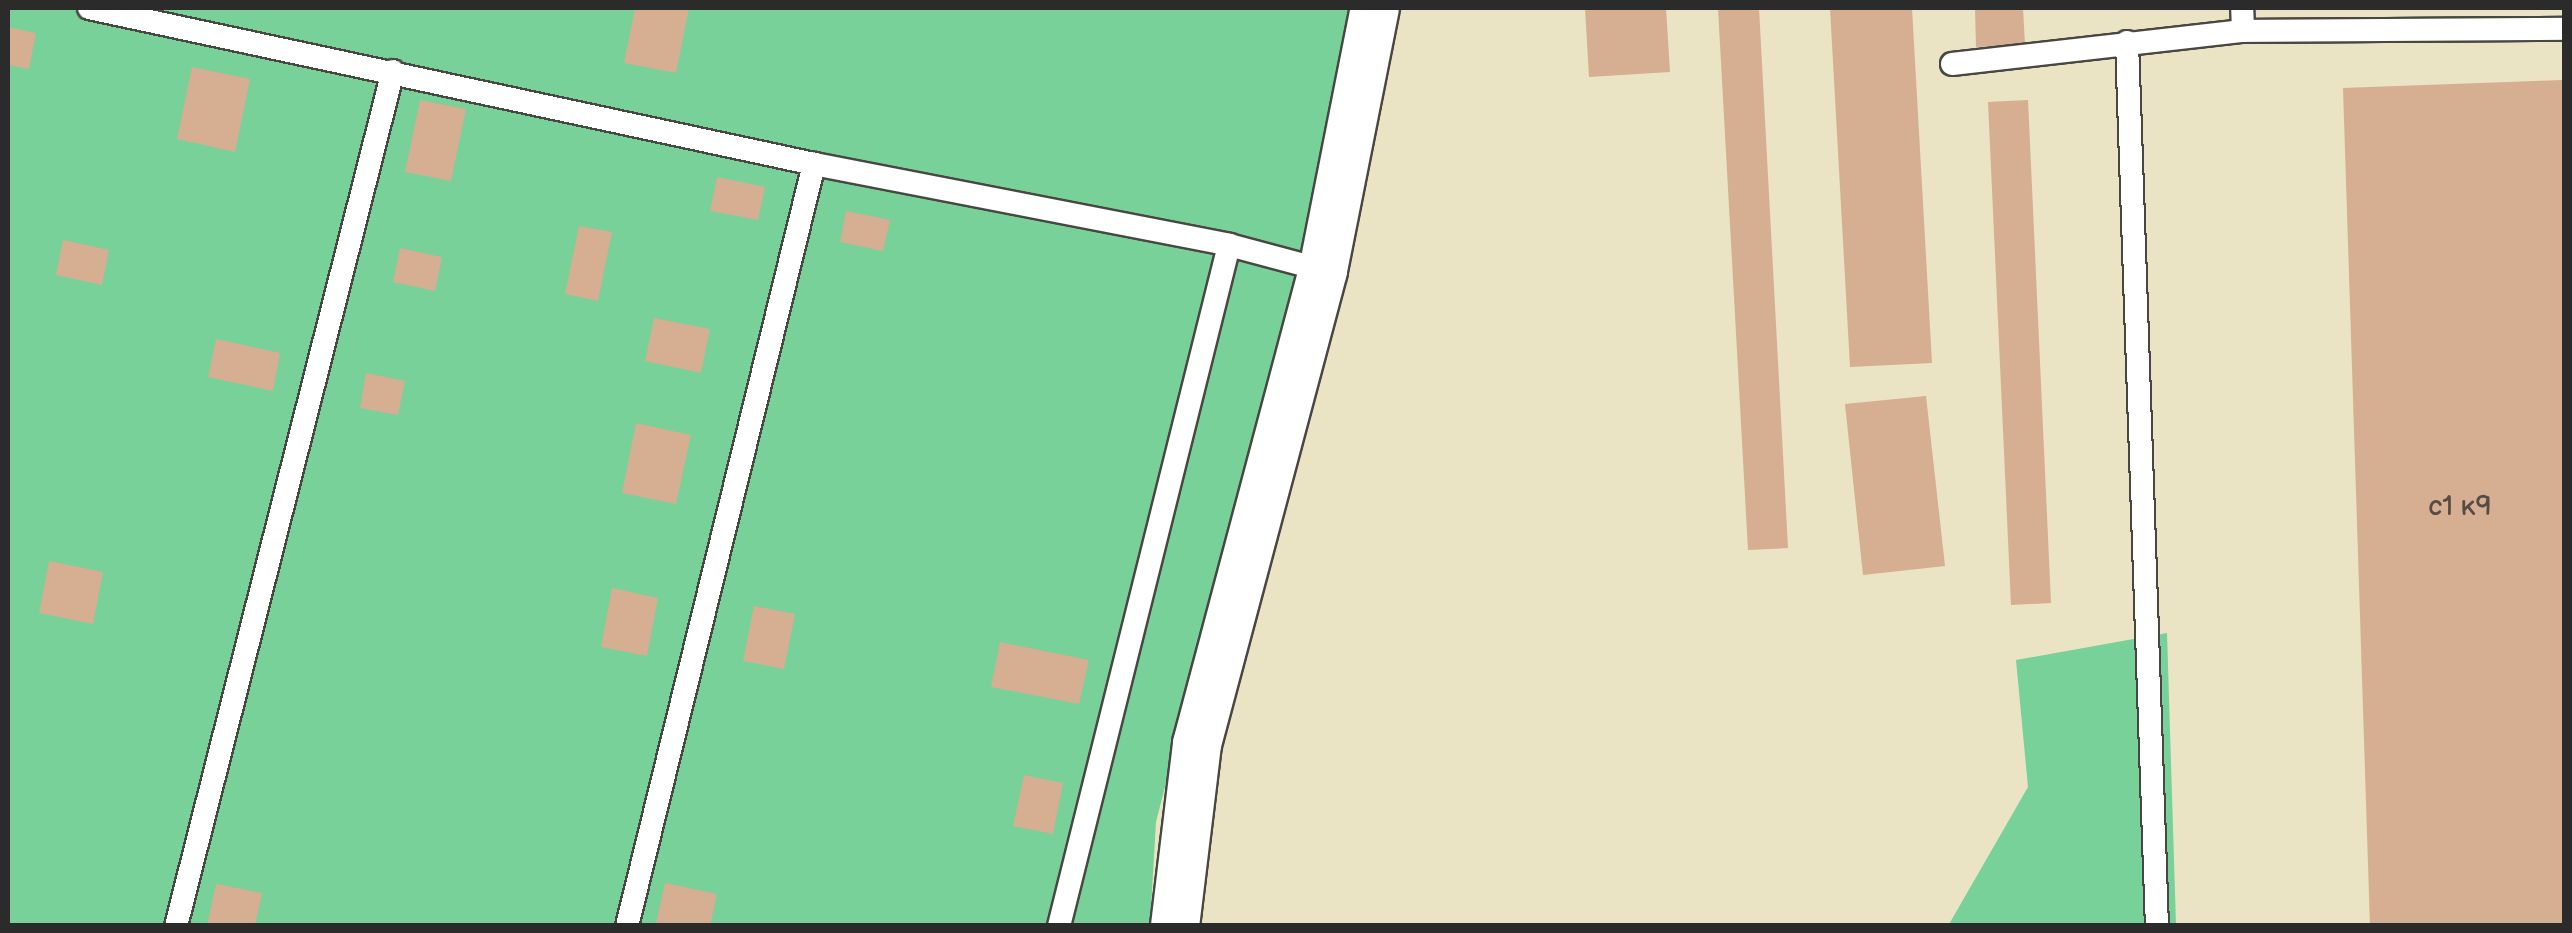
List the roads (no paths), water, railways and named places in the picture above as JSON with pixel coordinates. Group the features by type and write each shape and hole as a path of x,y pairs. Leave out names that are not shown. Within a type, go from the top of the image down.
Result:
{"street":[{"path":"1175,926 1197,744 1323,270 1375,8"}],"lane":[{"path":"89,8 814,164 1229,244 1323,270"},
{"path":"2242,8 2243,32"},
{"path":"1952,64 2243,32 2564,30"},
{"path":"2127,42 2157,926"},
{"path":"176,926 393,71"},
{"path":"627,926 814,164"},
{"path":"1059,926 1229,244"}]}
